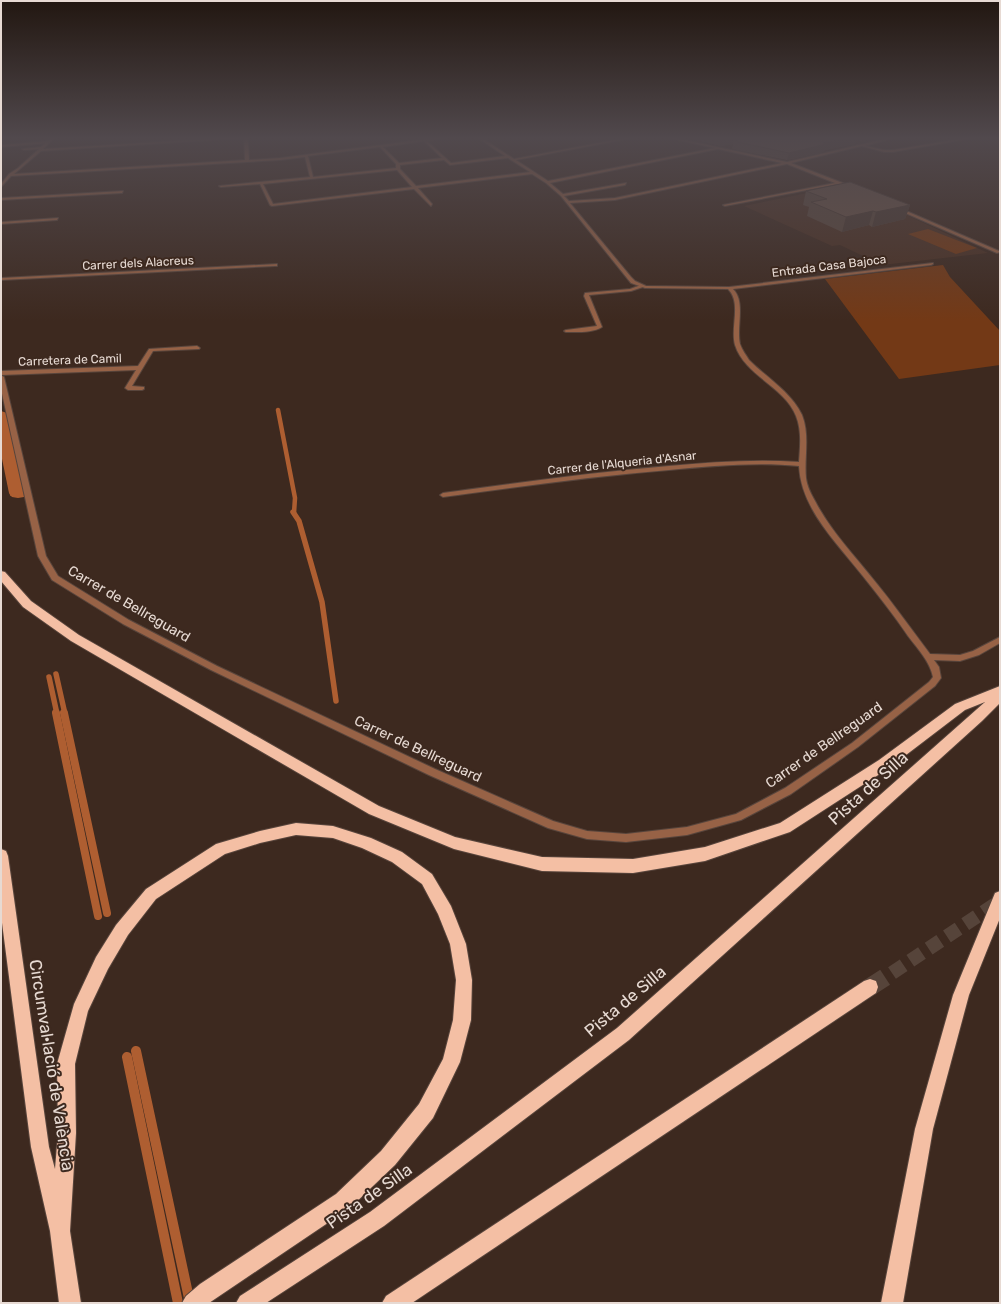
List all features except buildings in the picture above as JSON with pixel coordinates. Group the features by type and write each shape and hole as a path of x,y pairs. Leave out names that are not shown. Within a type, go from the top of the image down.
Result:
{"highway":[{"path":"1,574 27,604 75,638 374,810 454,843 542,864 633,866 705,854 785,828 884,764 960,707 1000,691"},
{"name":"Pista de Silla","path":"247,1303 377,1219 623,1034 977,718 1000,694"},
{"path":"60,1231 67,1133 66,1064 80,1010 102,963 122,930 151,894 221,849 260,837 296,830 333,832 366,843 397,857 427,879 445,911 456,937 464,980 462,1020 451,1062 426,1112 388,1158 343,1201 200,1297"},
{"name":"Circumval·lació de València","path":"1,856 40,1147 60,1231 70,1303"},
{"path":"892,1303 924,1129 961,995 1000,898"},
{"path":"393,1303 870,987"}],"street":[{"path":"269,199 272,205 324,199"},
{"path":"426,199 431,205"},
{"path":"565,199 629,278 641,286 658,288 729,288 735,294 738,345 741,352 748,362 785,395 795,408 802,424 804,444 803,476 812,502 830,531 896,612 928,658 960,658 976,653 1000,640"},
{"path":"568,202 620,199"},
{"path":"725,205 756,199"},
{"path":"890,205 998,252"},
{"path":"1,223 58,219"},
{"name":"Entrada Casa Bajoca","path":"729,288 931,264"},
{"name":"Carrer dels Alacreus","path":"1,279 275,265"},
{"path":"566,331 595,329 600,326 586,296 587,294 631,290 641,286"},
{"name":"Carretera de Camil","path":"142,388 128,388 151,350 197,348"},
{"name":"Carretera de Camil","path":"1,373 139,368"},
{"name":"Carrer de Bellreguard","path":"1,377 42,556 55,578 126,622 214,668 432,772 551,825 587,835 626,838 687,831 738,817 788,791 854,745 932,684 937,678 935,667 928,658"},
{"name":"Carrer de l'Alqueria d'Asnar","path":"443,495 662,468 775,461 803,464"}],"shaded area":[{"path":"779,199 868,199 894,209 988,253 882,265 840,245 832,246 744,206"},
{"path":"928,229 977,248 956,254 908,234"},
{"path":"943,265 950,277 1000,331 1000,365 899,379 825,279"}],"waterway":[{"path":"278,410 295,498 294,513"},
{"path":"1,416 18,493"},
{"path":"1,437 12,494"},
{"path":"293,512 299,521 322,602 336,701"},
{"path":"56,674 65,714"},
{"path":"49,677 57,714"},
{"path":"56,713 98,916"},
{"path":"64,713 107,913"},
{"path":"136,1051 190,1303"},
{"path":"127,1057 178,1303"}],"tunnel":[{"path":"892,973 1000,901"},
{"path":"870,987 893,972"}]}
